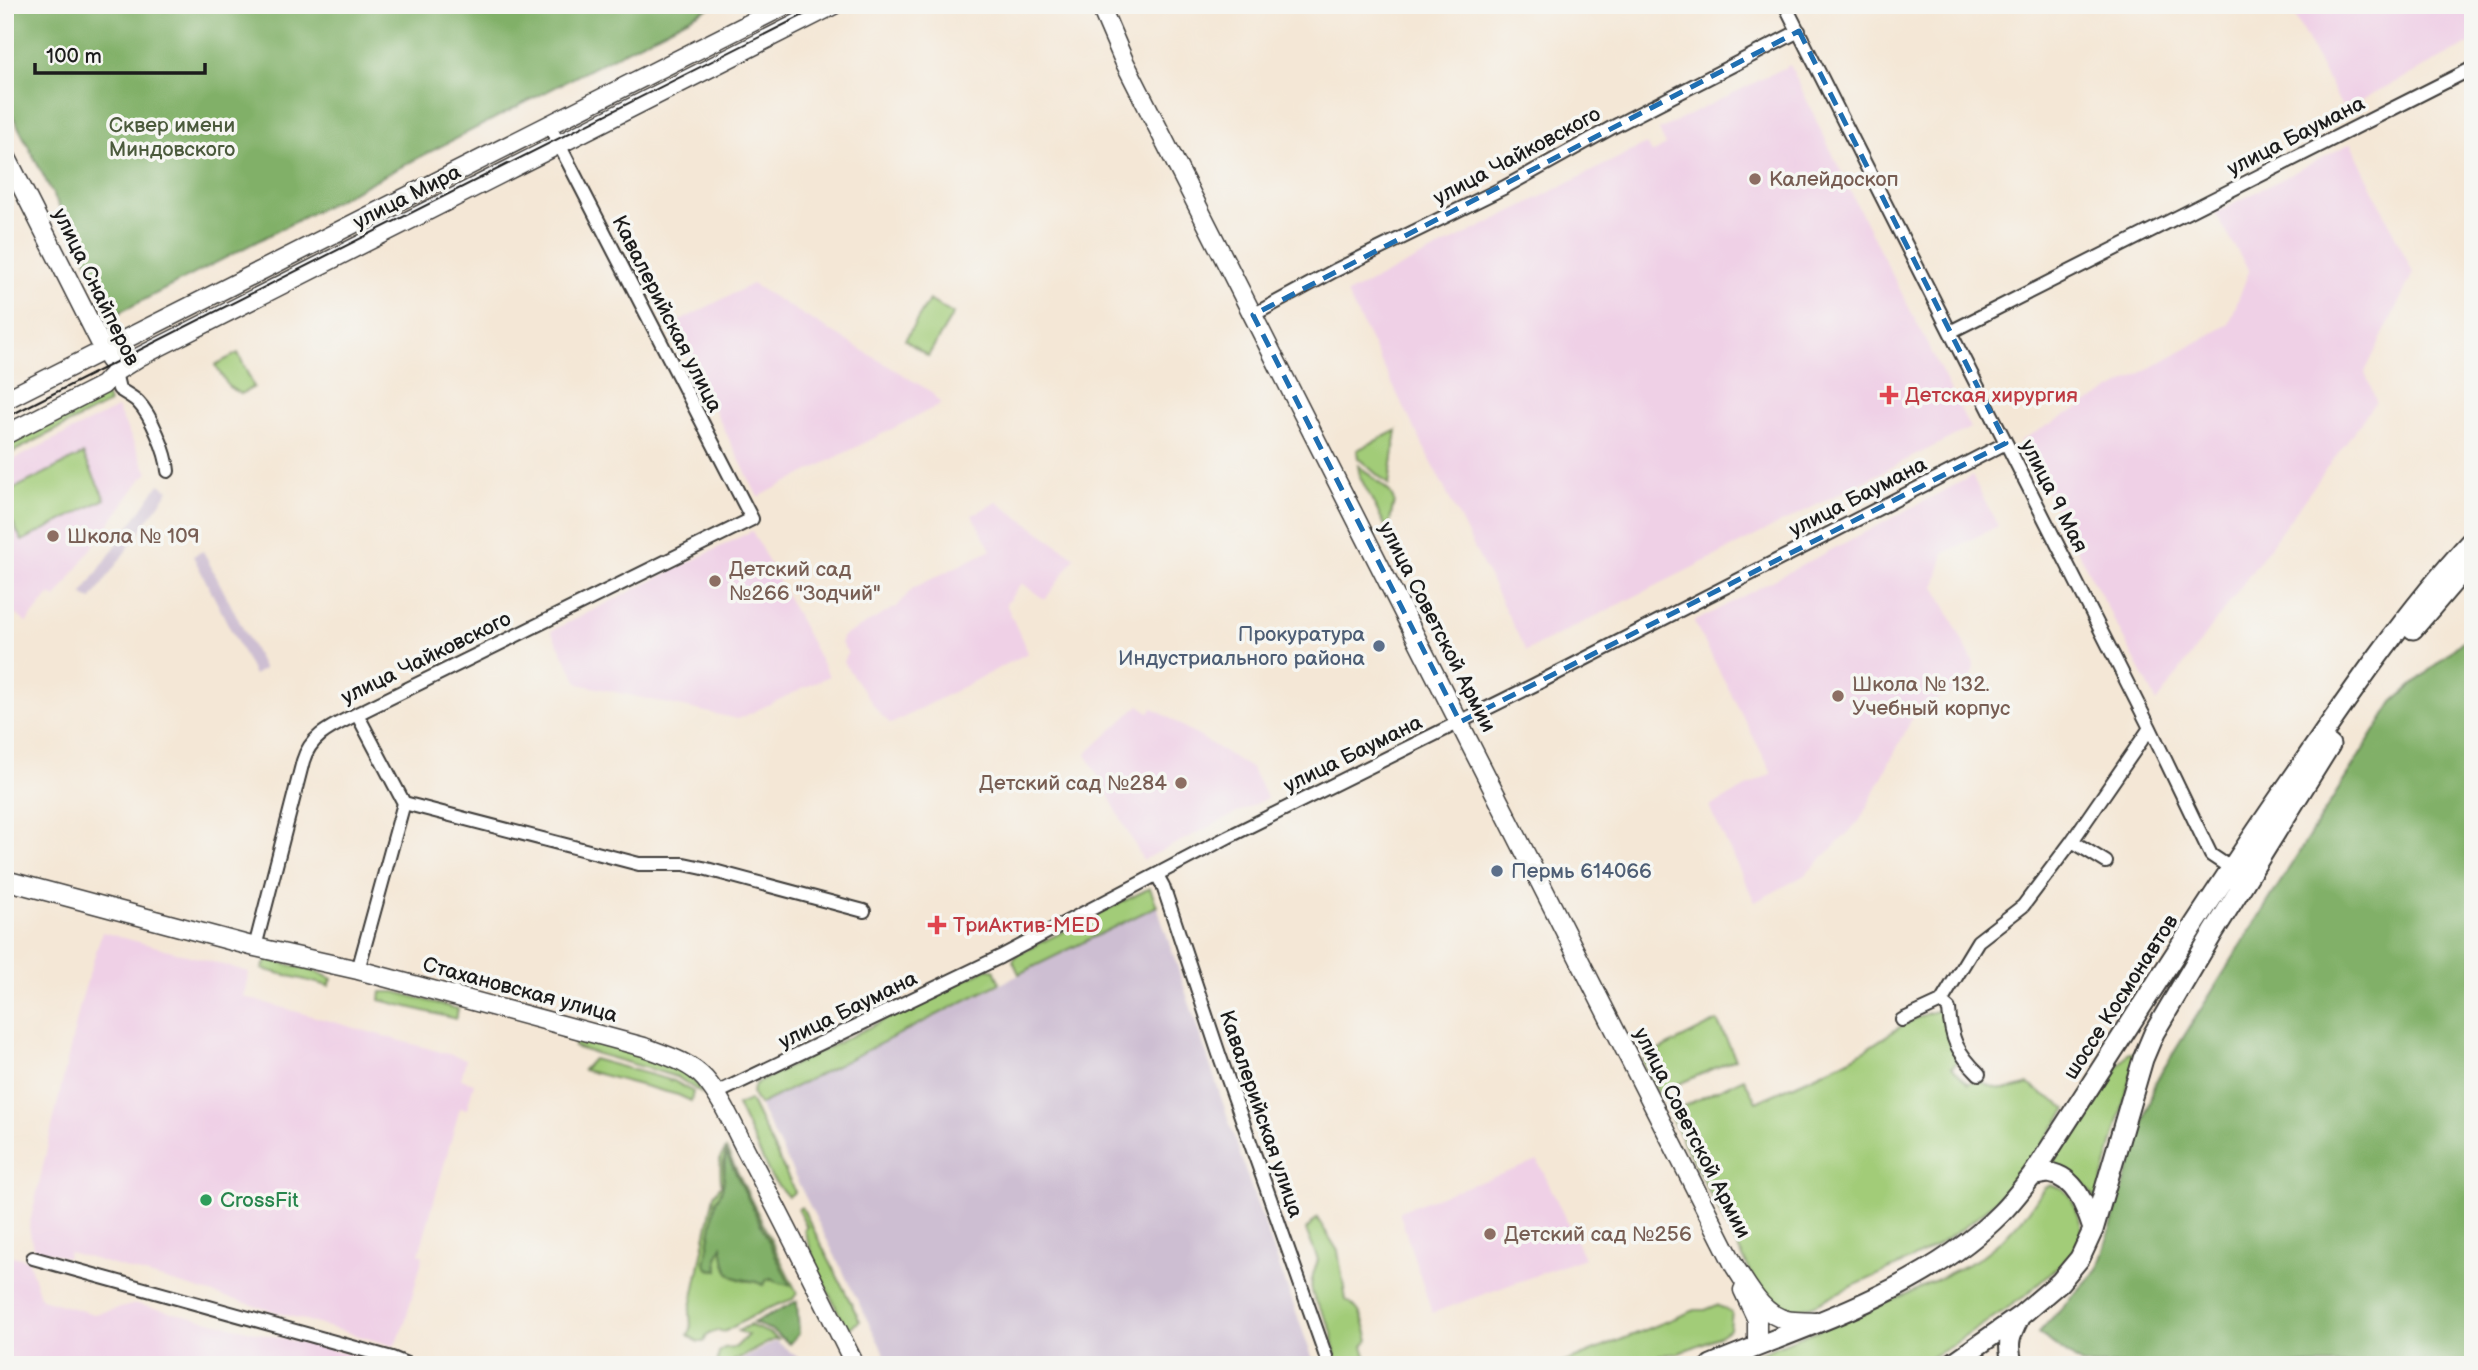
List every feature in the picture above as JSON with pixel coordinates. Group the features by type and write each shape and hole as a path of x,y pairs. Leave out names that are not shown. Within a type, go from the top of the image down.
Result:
{"main road":[{"name":"улица Мира","path":"5,400 786,5"},
{"name":"улица Мира","path":"5,435 103,385 116,372 139,357 834,5"},
{"name":"улица Советской Армии","path":"1100,5 1130,72 1735,1267 1757,1320 1758,1345"},
{"name":"улица Снайперов","path":"5,154 116,372"},
{"name":"шоссе Космонавтов","path":"1950,1365 2020,1316 2060,1282 2080,1258 2093,1230 2143,1059 2154,1032 2239,873 2367,670 2429,587 2473,538"},
{"name":"шоссе Космонавтов","path":"1711,1365 1859,1304 1923,1272 1964,1244 2000,1214 2032,1176 2363,695 2442,593 2473,559"},
{"name":"Стахановская улица","path":"5,880 255,947 358,970 644,1047 670,1056 692,1068 705,1079 715,1094 781,1215 855,1365"},
{"path":"2032,1176 2049,1173 2076,1190 2085,1203 2093,1230"},
{"name":"улица Советской Армии","path":"1735,1267 1769,1312 1785,1320 1816,1322"},
{"path":"2012,1365 2008,1348 2010,1335 2020,1316"}],"street":[{"name":"улица 9 Мая","path":"1785,5 2150,727 2211,855 2239,873"},
{"name":"улица Чайковского","path":"1253,315 1334,271 1503,188 1611,128 1798,31"},
{"name":"улица Баумана","path":"1950,332 2473,68"},
{"name":"Кавалерийская улица","path":"549,125 752,519"},
{"name":"улица Снайперов","path":"116,372 119,390 136,400 143,409 164,451 168,471"},
{"name":"улица Баумана","path":"715,1094 1000,957 1228,837 1460,722 2006,443"},
{"name":"улица Чайковского","path":"255,947 305,754 317,737 357,714 752,519"},
{"path":"357,714 404,803 358,970"},
{"path":"1902,1020 1941,1002 1978,941 2023,906 2072,841 2150,727"},
{"path":"404,803 639,864 684,864 703,867 864,911"},
{"path":"2072,841 2106,862"},
{"name":"Кавалерийская улица","path":"1157,875 1329,1365"},
{"path":"1941,1002 1949,1009 1951,1036 1962,1057 1979,1074"},
{"path":"33,1258 409,1365"}],"highlighted area":[{"path":"1799,31 2006,443 1460,722 1253,315"}],"shaded area":[{"path":"2289,5 2473,5 2473,42 2343,109"},
{"path":"1790,65 1857,205 1970,428 1526,651 1347,294 1646,144 1652,153 1666,145 1659,130"},
{"path":"2351,143 2413,273 2365,372 2376,401 2157,702 2020,441 2229,324 2249,271 2215,213"},
{"path":"752,284 930,391 941,404 758,497 672,325"},
{"name":"Школа № 109","path":"117,408 148,473 56,598 50,594 26,623 16,614 5,627 5,464"},
{"name":"Школа № 132. Учебный корпус","path":"1972,476 1998,526 1944,553 1935,586 1974,664 1972,681 1916,711 1859,822 1805,875 1755,902 1709,807 1772,773 1694,622"},
{"path":"159,484 169,490 91,600 82,594"},
{"name":"Детский сад №266 \"Зодчий\"","path":"997,502 1075,557 1045,600 1022,583 1006,604 1028,653 891,724 880,714 843,662 848,653 841,643 842,637 896,607 913,588 991,550 972,515"},
{"name":"Детский сад №266 \"Зодчий\"","path":"752,531 829,676 738,719 579,684 551,631"},
{"path":"203,551 264,669 254,675 193,556"},
{"name":"Детский сад №284","path":"1139,705 1149,712 1153,708 1252,769 1267,798 1143,860 1086,754"},
{"path":"1157,906 1253,1193 1315,1365 890,1365 759,1105"},
{"path":"102,932 249,972 244,997 466,1059 461,1079 474,1083 467,1109 460,1108 419,1254 423,1256 405,1323 394,1346 69,1252 67,1258 33,1248 29,1227 81,1001"},
{"name":"Детский сад №256","path":"1538,1161 1584,1258 1432,1313 1399,1211"},
{"path":"5,1254 28,1260 41,1299 94,1314 137,1304 370,1359 396,1360 402,1365 5,1365"},
{"path":"776,1341 808,1365 731,1365"}],"green space":[{"name":"Сквер имени Миндовского","path":"5,5 714,5 115,315 5,101"},
{"path":"929,300 953,314 928,356 905,340"},
{"path":"238,353 254,387 241,394 229,387 215,365"},
{"path":"105,392 109,403 5,456 5,443"},
{"path":"1397,430 1389,485 1358,458 1357,450"},
{"path":"83,454 105,499 22,541 5,507 5,493"},
{"path":"1358,465 1390,492 1394,501 1388,531 1360,477"},
{"path":"2473,632 2473,1365 2083,1365 2038,1333 2098,1269 2156,1081 2393,702"},
{"path":"1150,888 1157,906 1019,974 1013,961 1016,955"},
{"path":"267,959 318,972 332,979 329,986 262,969"},
{"path":"988,968 994,970 1000,983 759,1105 752,1093 755,1084"},
{"path":"381,992 396,992 458,1009 456,1019 380,1000"},
{"path":"1942,1010 1960,1059 1952,1067 1968,1084 1976,1078 2001,1089 2028,1084 2067,1109 2012,1183 1991,1205 1957,1233 1899,1265 1809,1307 1790,1309 1764,1298 1671,1118 1673,1111 1744,1078 1756,1102 1851,1058 1919,1017"},
{"path":"1717,1021 1736,1059 1658,1093 1643,1063 1645,1057"},
{"path":"577,1034 666,1061 682,1070 694,1081 701,1093 677,1077 574,1047"},
{"path":"2128,1053 2137,1053 2097,1200 2072,1174 2052,1163"},
{"path":"593,1059 674,1081 693,1092 691,1101 678,1095 583,1070"},
{"path":"750,1100 795,1192 788,1197 771,1177 737,1105"},
{"path":"726,1149 797,1293 793,1299 764,1310 724,1332 717,1330 707,1335 704,1342 698,1342 688,1335 691,1329 690,1312 714,1195 721,1185 720,1158","holes":["725,1155 776,1280 767,1279 763,1285 736,1278 728,1270 722,1243 717,1258 718,1270 707,1267 725,1184"]},
{"path":"726,1153 790,1285 771,1278 767,1279 764,1285 734,1277 726,1266 722,1246 717,1258 718,1270 709,1269 705,1264 716,1200 723,1183"},
{"path":"2050,1185 2061,1188 2071,1197 2081,1221 2081,1235 2073,1253 2025,1296 1951,1346 1917,1365 1731,1365 1914,1291 1978,1259 2002,1240 2028,1212 2044,1188"},
{"path":"802,1207 860,1321 849,1328 845,1326 820,1275 804,1230 807,1227 798,1209"},
{"path":"1317,1218 1338,1251 1346,1300 1356,1308 1364,1322 1369,1340 1363,1346 1369,1365 1337,1365 1331,1330 1312,1289 1318,1260 1306,1230"},
{"path":"797,1301 799,1334 790,1344 771,1330 753,1323"},
{"path":"1717,1305 1732,1312 1730,1329 1718,1337 1679,1353 1661,1355 1635,1365 1558,1365 1695,1310 1705,1310"},
{"path":"749,1325 779,1340 775,1339 726,1365 717,1365 719,1352 724,1348 736,1347 748,1335 738,1331"}],"tram line":[{"path":"5,418 823,5"}],"place":[{"name":"Калейдоскоп","path":"1755,179"},
{"name":"Детская хирургия","path":"1889,395"},
{"name":"Школа № 109","path":"53,536"},
{"name":"Детский сад №266 \"Зодчий\"","path":"715,581"},
{"name":"Прокуратура Индустриального района","path":"1379,646"},
{"name":"Школа № 132. Учебный корпус","path":"1838,696"},
{"name":"Детский сад №284","path":"1181,783"},
{"name":"Пермь 614066","path":"1497,871"},
{"name":"ТриАктив-MED","path":"937,925"},
{"name":"CrossFit","path":"206,1200"},
{"name":"Детский сад №256","path":"1490,1234"}]}
